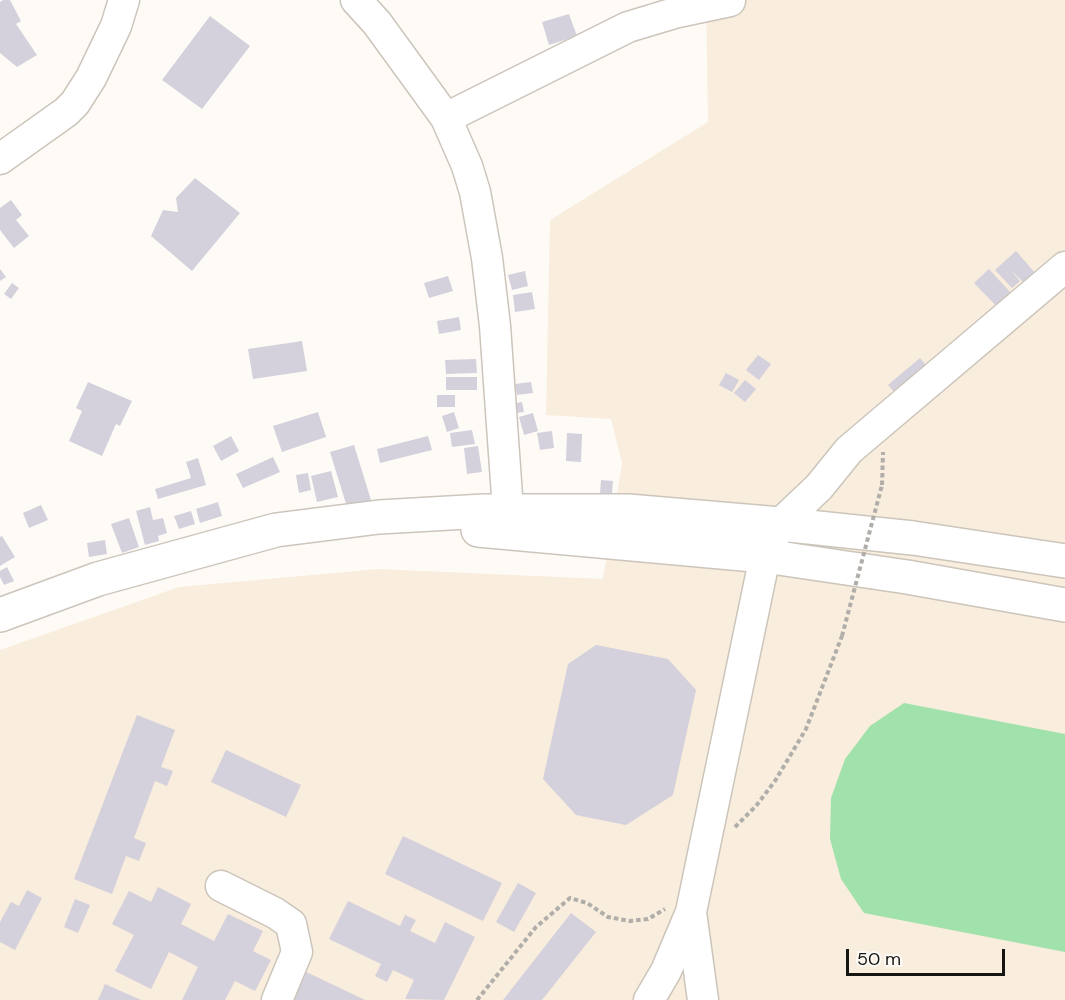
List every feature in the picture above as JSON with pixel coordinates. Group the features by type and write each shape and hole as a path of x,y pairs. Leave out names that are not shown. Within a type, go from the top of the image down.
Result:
{"highway":[{"path":"5,606 276,530 379,517 508,510 628,511 780,524 913,538 1065,561"},
{"path":"237,541 279,543 379,532 486,530 765,556 907,577 1065,606"}],"street":[{"path":"0,159 66,112 75,103 91,78 116,26 124,0"},
{"path":"356,0 377,23 446,118 467,166 475,192 487,258 495,326 508,510"},
{"path":"446,118 628,27 678,12 730,1"},
{"path":"649,1000 666,971 690,912 765,556 780,524 819,487 849,450 1065,267"},
{"path":"221,886 291,924 297,952 277,1000"},
{"path":"690,912 703,1000"}],"path":[{"path":"705,843 735,827 756,806 775,781 806,729 842,636 882,485"},
{"path":"477,1000 536,927 570,898 587,903 608,918 630,921 648,919 663,910 697,882"}],"shaded area":[{"path":"706,0 1065,0 1065,1000 0,1000 0,650 179,587 378,569 603,579 622,463 611,419 546,415 550,220 708,122"}],"green space":[{"path":"904,703 1065,734 1065,952 864,913 841,879 830,839 831,798 845,759 870,726"}],"building":[{"path":"10,0 21,21 16,24 37,55 17,67 0,53 0,2"},
{"path":"569,14 577,36 549,45 542,22"},
{"path":"210,16 250,46 202,109 162,80"},
{"path":"195,178 240,213 192,271 151,236 163,210 178,212 176,198"},
{"path":"11,200 22,215 16,220 29,236 14,248 0,230 0,208"},
{"path":"1016,251 1043,282 1033,292 1010,269 1020,281 1012,288 995,270"},
{"path":"0,269 6,277 0,281"},
{"path":"989,269 1019,302 1005,315 974,283"},
{"path":"525,271 528,286 512,290 508,275"},
{"path":"448,276 453,291 429,298 424,283"},
{"path":"12,283 19,288 11,299 4,294"},
{"path":"532,292 535,309 515,312 513,295"},
{"path":"459,317 461,330 439,334 437,321"},
{"path":"302,341 307,371 253,379 248,349"},
{"path":"758,355 771,364 759,380 746,370"},
{"path":"920,358 933,374 902,401 888,385"},
{"path":"476,359 477,373 446,374 445,360"},
{"path":"726,373 739,380 732,392 719,385"},
{"path":"446,377 477,377 477,390 446,390"},
{"path":"745,380 756,389 745,402 734,393"},
{"path":"88,382 132,401 120,426 116,424 102,456 69,441 82,411 76,408"},
{"path":"531,382 533,393 517,395 515,384"},
{"path":"437,395 455,395 455,407 437,407"},
{"path":"522,402 524,412 517,413 515,403"},
{"path":"318,412 326,437 282,452 273,426"},
{"path":"454,412 459,428 447,432 442,416"},
{"path":"533,413 538,431 524,435 519,417"},
{"path":"472,430 475,444 452,447 450,433"},
{"path":"552,431 554,448 540,450 537,433"},
{"path":"567,433 582,434 581,462 566,461"},
{"path":"231,436 239,451 221,461 213,446"},
{"path":"428,436 432,450 380,463 377,449"},
{"path":"354,445 371,500 347,507 330,452"},
{"path":"478,446 482,472 467,474 464,448"},
{"path":"273,457 280,472 243,488 236,474"},
{"path":"198,458 206,485 158,499 155,489 191,478 186,462"},
{"path":"331,471 338,497 317,502 311,476"},
{"path":"308,473 311,490 299,493 296,475"},
{"path":"601,480 613,481 612,494 600,493"},
{"path":"218,502 222,516 200,523 196,509"},
{"path":"41,505 48,520 29,528 23,513"},
{"path":"150,507 153,520 163,518 167,533 158,536 159,541 145,545 136,511"},
{"path":"191,511 195,524 179,529 174,516"},
{"path":"129,518 139,547 122,553 111,524"},
{"path":"2,536 15,557 0,566 0,537"},
{"path":"105,540 107,554 89,557 87,543"},
{"path":"7,567 14,581 4,585 0,571"},
{"path":"596,645 668,659 696,690 673,795 626,825 576,815 543,779 568,664"},
{"path":"137,715 175,730 161,767 173,771 167,786 155,781 134,838 146,843 139,861 126,856 112,894 74,879"},
{"path":"226,750 301,785 286,817 211,782"},
{"path":"403,836 502,883 483,921 385,874"},
{"path":"518,883 536,893 514,932 496,922"},
{"path":"158,887 191,904 181,924 214,941 228,914 263,931 253,951 271,960 255,991 235,981 225,1000 182,1000 198,967 169,952 151,989 115,971 134,935 112,924 129,891 151,902"},
{"path":"27,890 42,898 15,950 0,942 0,922 11,902 19,906"},
{"path":"75,899 90,905 78,933 64,927"},
{"path":"348,901 400,926 405,915 416,920 410,931 435,943 445,922 475,937 444,1000 405,999 414,980 393,970 387,982 375,976 381,964 329,939"},
{"path":"571,913 596,932 542,1000 503,1000"},
{"path":"302,970 365,1000 288,1000"},
{"path":"105,984 141,1000 98,1000"}]}
